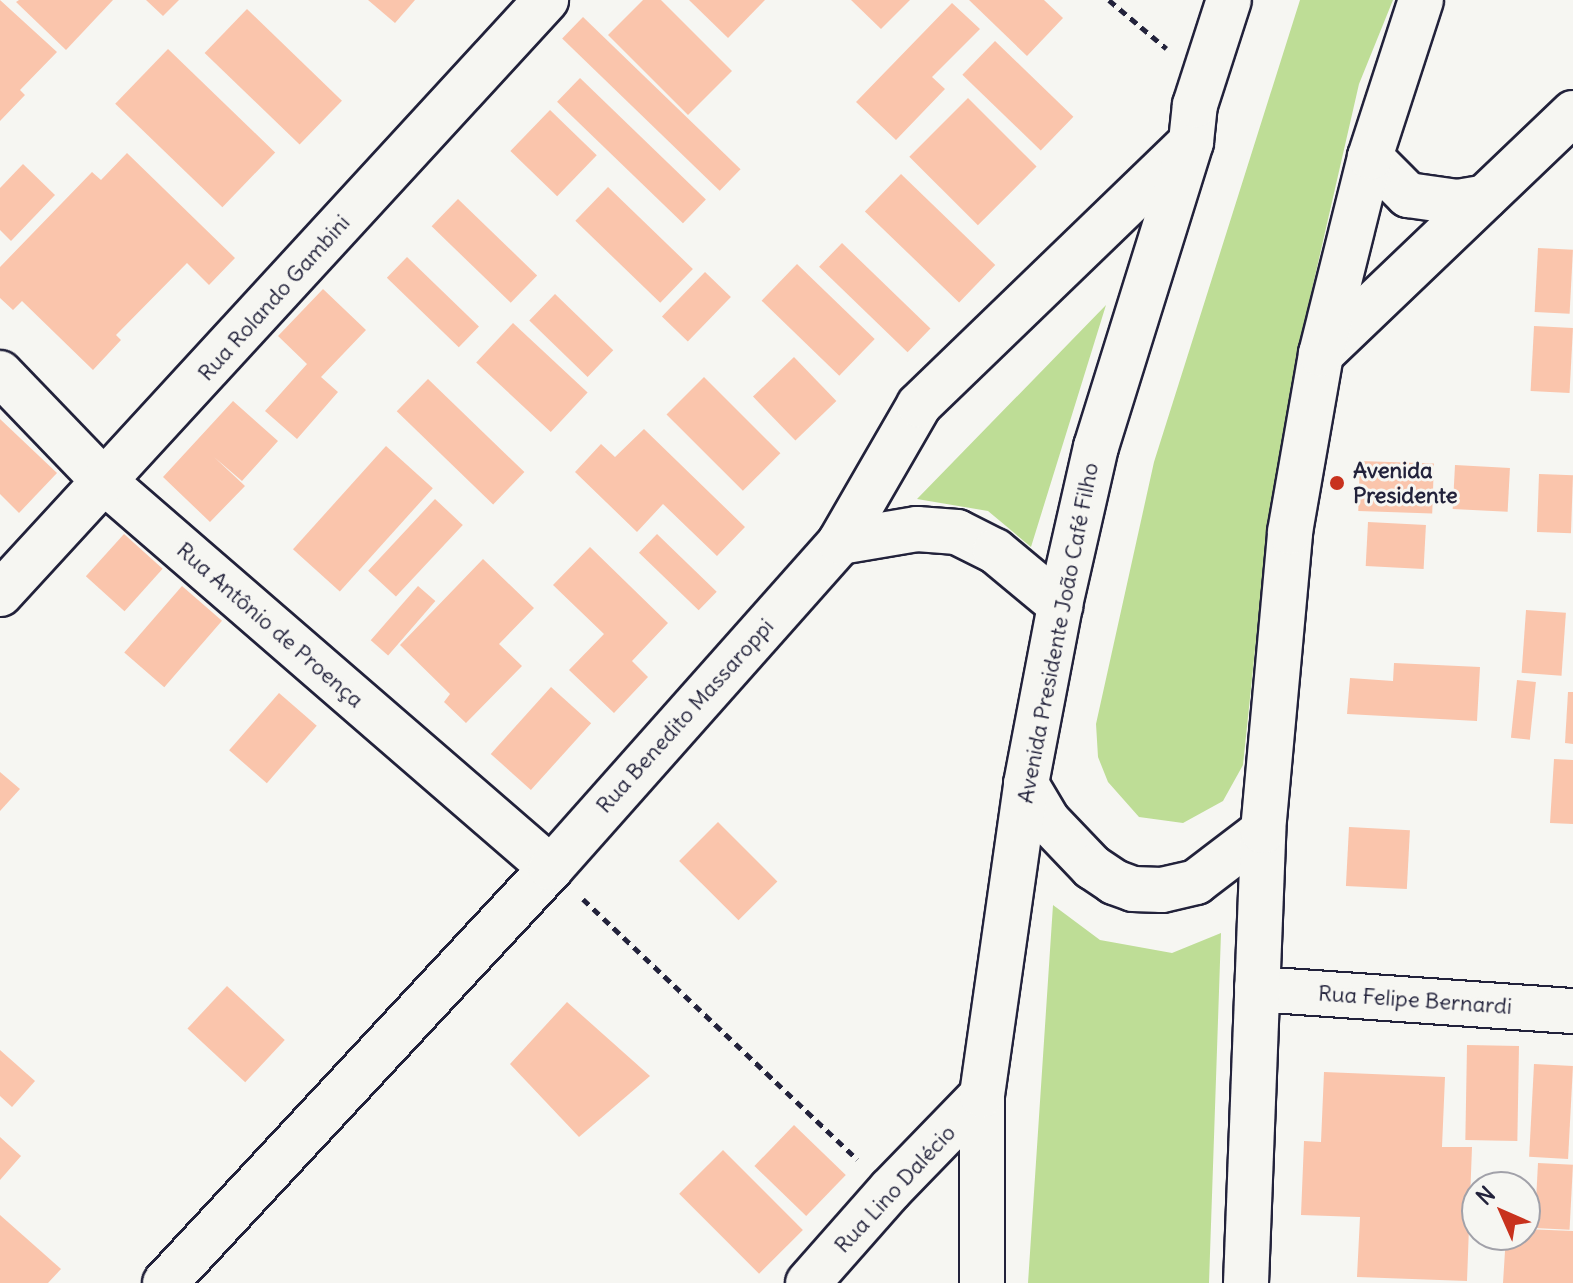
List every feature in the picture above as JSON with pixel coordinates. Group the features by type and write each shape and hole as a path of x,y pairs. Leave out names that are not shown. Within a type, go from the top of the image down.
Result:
{"street":[{"name":"Rua Rolando Gambini","path":"0,594 546,0"},
{"name":"Avenida Presidente João Café Filho","path":"982,1283 982,1095 1026,784 1060,605 1096,447 1229,0"},
{"path":"1246,1283 1263,831 1290,532 1321,354 1370,157 1421,0"},
{"path":"1321,354 1573,113"},
{"name":"Rua Benedito Massaroppi","path":"165,1283 551,868 840,542 919,405 1193,123"},
{"path":"1370,157 1408,195 1458,202 1485,197"},
{"name":"Rua Antônio de Proença","path":"0,373 105,482 551,868"},
{"path":"840,542 917,529 957,532 995,551 1060,605"},
{"path":"1026,784 1048,821 1092,867 1114,882 1133,889 1162,890 1196,882 1263,831"},
{"name":"Rua Felipe Bernardi","path":"1257,989 1573,1011"},
{"name":"Rua Lino Dalécio","path":"808,1283 890,1190 982,1095"}],"path":[{"path":"1109,0 1174,55 1193,123"},
{"path":"551,868 890,1190"}],"green space":[{"path":"1300,0 1393,0 1359,84 1307,311 1268,525 1243,765 1223,801 1183,823 1139,817 1108,782 1098,757 1096,724 1154,462"},
{"path":"1106,305 1031,547 988,511 917,499"},
{"path":"1053,905 1100,940 1172,953 1221,933 1209,1283 1028,1283"}],"building":[{"path":"0,0 57,52 20,90 25,95 0,121"},
{"path":"113,0 66,50 16,2"},
{"path":"146,0 179,0 163,16"},
{"path":"368,0 415,0 395,23"},
{"path":"643,0 661,0 732,71 688,115 608,35"},
{"path":"689,0 765,0 728,38"},
{"path":"851,0 910,0 881,29"},
{"path":"969,0 1044,0 1063,18 1027,56"},
{"path":"952,3 980,29 932,77 945,89 896,140 856,102"},
{"path":"247,9 342,101 300,145 205,53"},
{"path":"583,17 741,169 720,191 562,39"},
{"path":"995,41 1073,117 1041,151 962,75"},
{"path":"168,49 275,153 222,207 115,104"},
{"path":"580,78 706,200 683,223 557,102"},
{"path":"968,98 1037,167 978,225 909,157"},
{"path":"550,110 597,155 557,196 510,151"},
{"path":"127,153 235,258 209,285 187,263 116,335 121,340 93,370 22,301 13,310 0,298 0,267 92,172 101,180"},
{"path":"23,164 55,195 11,241 0,230 0,188"},
{"path":"901,174 995,265 959,302 865,211"},
{"path":"608,187 693,269 660,303 575,221"},
{"path":"458,199 537,275 511,303 432,226"},
{"path":"842,243 930,328 908,352 819,267"},
{"path":"1538,248 1573,250 1570,314 1535,312"},
{"path":"407,257 479,326 459,347 387,278"},
{"path":"797,264 875,339 839,376 762,301"},
{"path":"705,272 731,297 688,342 662,317"},
{"path":"323,289 366,330 321,377 338,392 297,439 265,411 307,364 278,336"},
{"path":"555,294 613,350 588,377 529,321"},
{"path":"513,323 588,393 551,432 476,362"},
{"path":"1534,326 1573,328 1570,393 1531,391"},
{"path":"794,357 836,401 795,440 753,397"},
{"path":"704,377 780,453 743,491 667,414"},
{"path":"428,379 524,472 493,504 397,411"},
{"path":"233,401 278,441 242,481 214,457 245,486 210,522 163,477"},
{"path":"0,419 57,473 19,513 0,494"},
{"path":"644,429 745,527 717,556 663,504 637,532 575,472 601,444 615,457"},
{"path":"386,446 433,488 340,591 293,549"},
{"path":"1360,461 1434,464 1432,514 1358,511"},
{"path":"1455,465 1510,468 1508,512 1453,509"},
{"path":"1539,474 1573,475 1571,533 1537,532"},
{"path":"435,499 463,525 396,597 368,571"},
{"path":"1368,522 1426,525 1424,569 1366,566"},
{"path":"124,534 163,569 125,611 86,576"},
{"path":"657,534 717,592 699,610 639,553"},
{"path":"590,547 668,623 632,661 648,677 614,713 569,670 604,634 553,585"},
{"path":"483,559 534,608 499,644 522,666 466,723 444,702 450,694 400,645"},
{"path":"182,586 222,621 164,687 124,652"},
{"path":"418,586 435,601 388,655 371,640"},
{"path":"1526,610 1566,613 1562,676 1522,673"},
{"path":"1394,663 1480,667 1477,721 1347,714 1350,678 1393,681"},
{"path":"1517,680 1536,682 1530,740 1511,738"},
{"path":"551,687 591,723 531,790 491,754"},
{"path":"1568,692 1573,692 1573,744 1565,743"},
{"path":"279,693 317,726 267,783 229,750"},
{"path":"1554,759 1573,760 1573,824 1550,823"},
{"path":"0,772 20,789 0,811"},
{"path":"718,822 777,881 739,920 679,861"},
{"path":"1349,827 1410,830 1407,889 1346,886"},
{"path":"227,986 285,1040 245,1082 187,1028"},
{"path":"567,1002 650,1076 579,1137 510,1064"},
{"path":"1467,1045 1519,1046 1517,1141 1465,1140"},
{"path":"0,1050 35,1081 12,1107 0,1096"},
{"path":"1534,1064 1573,1066 1568,1159 1529,1157"},
{"path":"1324,1072 1445,1077 1442,1147 1472,1147 1471,1171 1461,1171 1461,1251 1468,1251 1467,1281 1357,1277 1360,1217 1301,1215 1304,1141 1321,1142"},
{"path":"794,1125 846,1175 806,1216 754,1166"},
{"path":"0,1137 21,1156 0,1180"},
{"path":"723,1150 803,1230 759,1274 679,1194"},
{"path":"1538,1163 1573,1165 1570,1230 1541,1228 1541,1171 1538,1171"},
{"path":"0,1215 61,1269 48,1283 0,1283"},
{"path":"1541,1230 1573,1231 1573,1283 1503,1283 1505,1251 1541,1251"}],"place":[{"name":"Avenida Presidente","path":"1337,483"}]}
